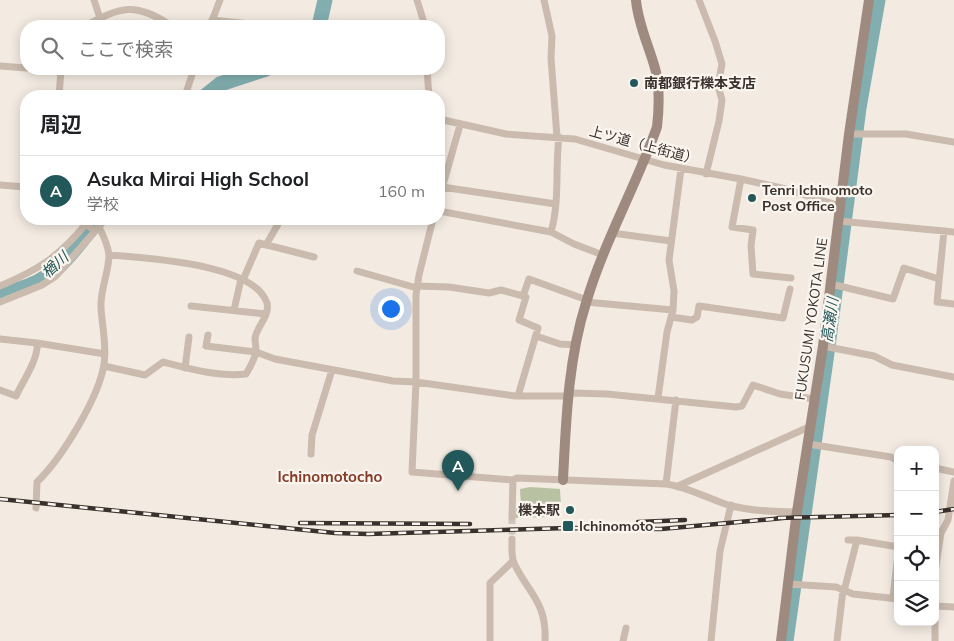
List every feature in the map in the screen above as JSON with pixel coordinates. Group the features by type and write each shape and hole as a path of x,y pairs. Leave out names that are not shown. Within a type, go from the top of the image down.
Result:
{"main road":[{"name":"FUKUSUMI YOKOTA LINE","path":"782,641 792,585 797,512 823,346 849,134 869,0"},
{"path":"563,480 568,396 576,345 586,301 603,255 657,127 658,91 656,73 639,19 636,1"}],"street":[{"path":"94,0 100,18"},
{"path":"212,20 220,0"},
{"path":"417,0 423,20"},
{"path":"544,0 552,36 551,58 558,137 556,166 558,178 551,232"},
{"path":"699,0 716,41 722,64 718,86 722,100 719,121 706,174"},
{"path":"96,20 130,8 147,13 160,20"},
{"path":"0,66 20,68"},
{"path":"59,90 61,75"},
{"path":"187,90 192,75"},
{"path":"427,75 428,90"},
{"name":"上ツ道（上街道）","path":"445,120 506,134 558,137 602,146 681,170 741,179 786,189 840,206"},
{"path":"445,176 460,124"},
{"path":"849,134 906,134 954,142"},
{"path":"658,398 667,332 672,314 674,291 669,260 681,170"},
{"path":"741,179 732,227 753,230 751,246 753,274 791,278"},
{"path":"0,185 20,186"},
{"path":"445,187 556,204"},
{"path":"445,212 551,232 574,244 603,255"},
{"path":"838,221 954,232"},
{"path":"36,508 36,482 51,468 88,410 96,393 104,366 105,354 100,306 109,255 92,227 89,225"},
{"path":"0,286 38,269 95,225"},
{"path":"266,245 277,225"},
{"path":"432,225 417,287 416,382 412,472 513,480 517,478 666,484 678,486 731,506 769,512 797,512"},
{"path":"0,302 42,285 56,276 92,227"},
{"path":"944,231 936,302 954,304"},
{"path":"612,233 671,241"},
{"path":"234,310 242,279 254,250 259,243 314,258"},
{"path":"104,366 145,375 163,362 218,374 246,374 256,352 255,338 266,314 267,305 264,296 242,279 182,261 109,255"},
{"path":"831,284 893,299 904,268 939,279"},
{"path":"357,271 417,287 449,287 489,293 500,290 526,297 519,320 538,328 518,396"},
{"path":"523,296 530,279 586,301 672,314 692,320 697,317 700,306 783,318 790,288"},
{"path":"191,306 266,314"},
{"path":"208,335 206,346 256,352 275,359 393,381 416,382 518,396 568,396 572,393 607,394 736,407 742,406 754,385 780,394 814,399"},
{"path":"536,336 560,344 576,345"},
{"path":"184,368 189,337"},
{"path":"0,339 105,354"},
{"path":"0,390 16,396 30,365 35,359 37,343"},
{"path":"823,346 874,356 892,365 954,378"},
{"path":"311,454 312,435 332,370"},
{"path":"666,484 676,400"},
{"path":"678,486 811,426"},
{"path":"808,444 891,457 894,459"},
{"path":"939,469 954,472"},
{"path":"512,517 513,480"},
{"path":"939,545 941,532 948,520 954,482"},
{"path":"711,641 720,551 731,506"},
{"path":"512,539 513,561 538,600 546,627 545,641"},
{"path":"848,540 894,546"},
{"path":"837,641 844,591 857,540"},
{"path":"490,641 490,583 513,561"},
{"path":"792,585 821,585 844,591 894,599"},
{"path":"939,606 954,607"},
{"path":"935,626 935,641"},
{"path":"623,641 626,628"}],"green space":[{"path":"530,487 560,489 561,506 557,506 556,512 551,513 550,517 515,518 516,508 521,507 520,489"}],"waterway":[{"name":"楢川","path":"320,20 325,0"},
{"name":"高瀬川","path":"786,641 829,339 859,108 878,0"},
{"name":"楢川","path":"212,90 220,84 248,75"},
{"name":"楢川","path":"0,295 24,287 47,276 69,257 95,225"}],"tunnel":[{"path":"512,517 512,539"}],"railway":[{"path":"0,499 335,533 368,534 568,528 661,529 784,518"},
{"path":"939,511 954,509"},
{"path":"778,518 894,515"},
{"path":"638,522 685,520"},
{"path":"300,523 470,524"}],"place":[{"name":"南都銀行櫟本支店","path":"634,83"},
{"name":"Tenri Ichinomoto Post Office","path":"752,198"},
{"name":"Asuka Mirai High School","path":"458,491"},
{"name":"櫟本駅","path":"570,510"},
{"name":"Ichinomoto","path":"568,526"}],"district":[{"name":"Ichinomotocho","path":"330,477"}]}
